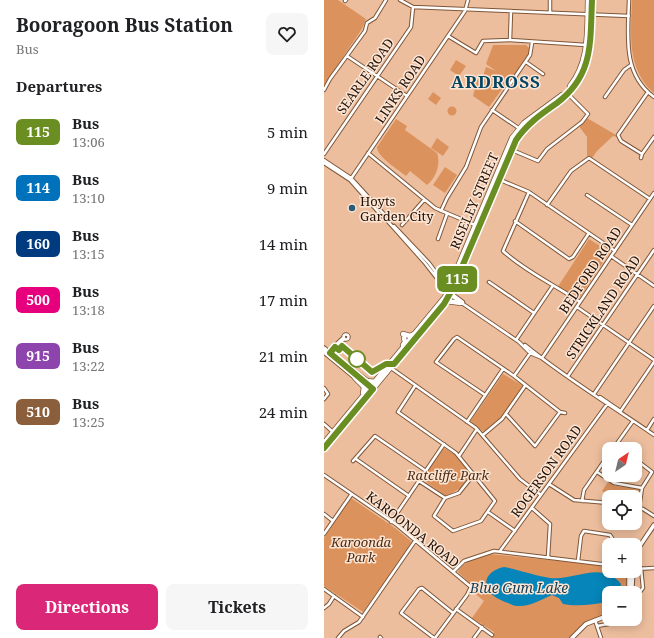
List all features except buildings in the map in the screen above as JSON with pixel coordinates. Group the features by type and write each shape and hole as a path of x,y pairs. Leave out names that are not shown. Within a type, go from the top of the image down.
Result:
{"highway":[{"name":"RISELEY STREET","path":"324,448 354,406 391,368 446,301 510,149 520,130 567,95 580,77 586,66 590,42 588,0"},
{"name":"RISELEY STREET","path":"567,95 582,67 592,0"},
{"name":"RISELEY STREET","path":"324,443 371,389 414,334 449,293 476,226 498,179"},
{"path":"436,273 448,282 453,280"},
{"path":"446,301 462,304"},
{"path":"401,351 405,342 403,336 410,336 414,334"},
{"path":"348,367 367,381 375,382"},
{"path":"354,406 364,392 364,387 355,378"}],"main road":[{"path":"324,348 327,353 355,378 371,389"},
{"path":"327,353 348,367 371,389"},
{"path":"642,543 654,525"},
{"path":"573,638 582,627 602,620"}],"street":[{"path":"324,90 365,31 367,23 374,18 386,0"},
{"path":"400,0 413,7 629,16"},
{"path":"467,9 468,0"},
{"path":"550,0 550,12"},
{"path":"629,0 627,46 631,66 639,82 654,97"},
{"name":"SEARLE ROAD","path":"324,154 411,27 413,7"},
{"name":"LINKS ROAD","path":"350,179 467,9"},
{"path":"510,40 511,11"},
{"path":"448,36 476,53 483,41 510,40 532,43 586,45"},
{"path":"441,211 447,198 466,167 480,130 531,54 532,43"},
{"path":"347,56 407,96"},
{"path":"526,62 543,74"},
{"path":"605,97 624,70 631,66"},
{"path":"642,154 621,140 618,135 648,92"},
{"path":"510,149 538,161 547,149 582,122 588,114 567,95"},
{"path":"492,110 520,130"},
{"path":"642,158 642,154 654,137"},
{"path":"368,153 424,200 441,211 476,226"},
{"path":"547,205 570,172 589,158 650,199"},
{"path":"324,161 350,179 436,273 449,293"},
{"path":"498,179 529,192 615,251"},
{"path":"529,192 503,251 552,287 566,292 580,302"},
{"name":"BEDFORD ROAD","path":"542,358 654,193"},
{"path":"587,194 632,225"},
{"path":"402,225 424,200"},
{"path":"438,239 447,214"},
{"path":"383,215 449,293 462,304 607,404 616,407 620,412 654,435"},
{"path":"515,221 570,259 589,234"},
{"name":"STRICKLAND ROAD","path":"568,376 654,250"},
{"path":"611,256 654,286"},
{"path":"489,282 534,313"},
{"path":"516,340 552,287"},
{"path":"594,394 654,306"},
{"path":"577,307 654,361 620,412"},
{"path":"485,395 436,362 457,337 514,376 560,412 565,413"},
{"path":"327,353 344,338"},
{"path":"514,376 531,352"},
{"path":"391,368 414,386 477,429 520,479 541,495"},
{"path":"467,422 503,369"},
{"path":"414,386 397,413 444,444 459,456 495,499 488,512 478,522 453,531 432,516 445,498 459,493 474,474"},
{"path":"483,435 506,414 525,386"},
{"path":"324,388 328,394 324,399"},
{"name":"ROGERSON ROAD","path":"500,551 607,404"},
{"path":"535,446 560,412"},
{"path":"506,414 535,446 536,450"},
{"path":"647,430 654,418"},
{"path":"618,442 633,421"},
{"path":"324,424 334,433"},
{"path":"459,456 477,429"},
{"path":"409,496 355,460 375,435 426,471"},
{"path":"391,522 444,444"},
{"path":"582,501 584,490 602,464"},
{"path":"597,472 614,483 642,488 653,474 642,464"},
{"name":"KAROONDA ROAD","path":"324,475 391,522 470,586 470,591 456,609"},
{"path":"419,481 445,498"},
{"path":"549,484 571,499 602,502"},
{"path":"324,534 351,494"},
{"path":"532,508 550,524 548,557"},
{"path":"642,510 654,516"},
{"path":"488,512 515,531"},
{"path":"324,514 333,521"},
{"path":"578,561 581,536 584,532 610,535 612,538"},
{"path":"338,638 344,631 359,622 415,541"},
{"path":"453,572 462,562 491,551 602,563"},
{"path":"642,568 654,568"},
{"path":"642,578 642,589"},
{"path":"453,613 422,588 419,589 400,614 435,638 456,609 492,634"},
{"path":"324,589 363,616"},
{"path":"324,608 329,604 334,596"},
{"path":"601,638 596,623 602,623"},
{"path":"474,638 482,627"}],"green space":[{"path":"324,0 338,0 366,19 362,29 324,85"},
{"path":"632,0 654,0 654,93 645,83 634,62 631,38"},
{"path":"493,45 526,45 530,49 528,56 510,81 504,77 508,81 489,107 473,96 477,80 483,76 486,67 496,71 486,64"},
{"path":"456,60 466,66 459,76 450,70"},
{"path":"433,92 441,98 436,105 428,99"},
{"path":"452,106 457,111 452,116 447,111"},
{"path":"587,118 617,137 613,136 597,151 592,158 587,156 587,137 578,125"},
{"path":"396,119 407,126 405,130 437,153 437,170 433,179 427,185 410,171 406,176 384,159 378,151 377,147"},
{"path":"437,138 449,147 443,156 431,148"},
{"path":"445,167 457,175 445,193 433,185"},
{"path":"589,239 610,252 578,300 557,288"},
{"path":"503,374 522,385 522,387 501,418 484,432 470,422"},
{"name":"Ratcliffe Park","path":"444,448 456,455 471,473 461,488 446,496 422,479"},
{"path":"608,482 615,486 641,489 641,490 603,490"},
{"name":"Karoonda Park","path":"351,498 395,528 412,542 363,612 324,586 324,538"},
{"path":"490,554 602,565 602,578 628,578 630,586 602,586 602,617 584,623 570,638 491,638 494,632 472,618 484,601 472,591 471,584 458,572 467,562"}],"water":[{"name":"Blue Gum Lake","path":"504,567 550,578 569,577 596,572 602,573 602,578 614,578 621,584 621,586 602,586 602,603 569,605 563,604 559,598 552,595 531,604 516,606 495,597 491,594 487,587 486,583 489,575"}],"bus line":[{"name":"115","path":"324,448 373,389 330,353 335,347 339,350 342,346 372,372 376,368 383,365 394,364 444,304 453,288 516,140 527,125 568,94 584,70 587,62 590,42 592,0"}],"place":[{"name":"Hoyts Garden City","path":"352,208"}],"district":[{"name":"ARDROSS","path":"496,82"}]}
